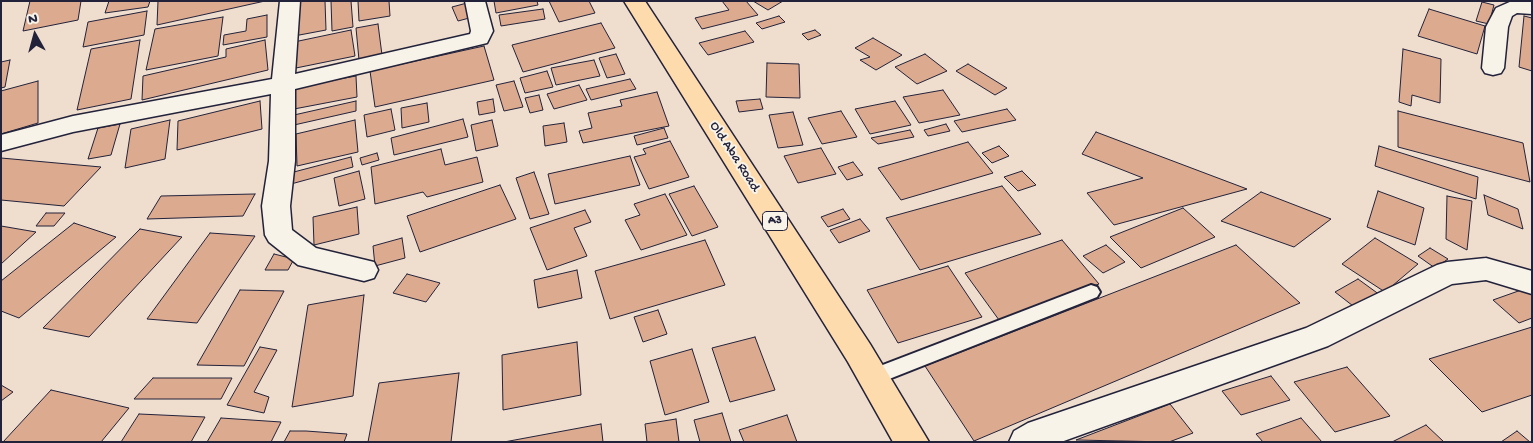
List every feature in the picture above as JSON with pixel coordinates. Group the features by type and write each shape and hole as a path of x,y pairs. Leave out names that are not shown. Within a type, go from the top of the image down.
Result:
{"main road":[{"name":"Old Aba Road","path":"634,1 874,377 912,442"}],"street":[{"path":"290,1 283,84 282,161 276,206 279,235 308,257 364,270"},
{"path":"1,143 102,118 283,84 471,41 479,38 482,31 475,1"},
{"path":"1493,68 1496,27 1503,12 1514,6 1532,8"},
{"path":"1026,442 1058,427 1317,337 1447,273 1486,269 1532,283"}],"lane":[{"path":"874,377 1091,292"}],"building":[{"path":"30,1 81,1 78,20 23,31"},
{"path":"109,1 150,1 148,7 105,13"},
{"path":"158,1 265,1 157,25"},
{"path":"325,1 326,30 294,36 295,2"},
{"path":"331,1 351,1 353,27 332,31"},
{"path":"358,1 389,1 390,16 359,21"},
{"path":"494,1 537,1 538,5 496,13"},
{"path":"549,1 589,1 595,13 559,22"},
{"path":"722,1 746,1 758,15 702,29 695,18 729,10"},
{"path":"753,1 783,1 768,10"},
{"path":"1482,2 1494,5 1489,24 1476,21"},
{"path":"467,3 473,17 458,21 452,7"},
{"path":"543,9 545,19 501,26 499,15"},
{"path":"1429,9 1485,26 1477,54 1418,36"},
{"path":"147,11 144,35 83,47 88,22"},
{"path":"267,15 267,37 223,45 224,35 246,31 247,19"},
{"path":"779,16 785,22 762,29 756,23"},
{"path":"1524,16 1532,18 1532,71 1519,67"},
{"path":"223,17 218,56 146,70 155,29"},
{"path":"601,23 615,48 523,72 512,45"},
{"path":"378,24 382,55 359,60 356,28"},
{"path":"351,30 355,56 296,68 294,42"},
{"path":"815,30 821,35 808,40 802,34"},
{"path":"745,31 754,42 708,55 699,43"},
{"path":"873,38 902,55 876,70 860,60 870,57 855,48"},
{"path":"140,40 131,99 77,110 91,49"},
{"path":"265,40 268,70 142,100 143,76 226,57 226,49"},
{"path":"484,46 494,80 375,107 370,71"},
{"path":"1403,49 1441,59 1440,103 1412,95 1411,106 1399,102"},
{"path":"616,54 625,74 607,78 599,58"},
{"path":"925,54 947,71 917,84 895,67"},
{"path":"10,60 5,87 1,88 1,62"},
{"path":"594,60 600,76 556,85 551,68"},
{"path":"767,63 799,64 800,98 766,97"},
{"path":"968,64 1007,88 995,95 956,71"},
{"path":"547,71 553,87 525,93 520,78"},
{"path":"356,76 357,97 294,109 295,87"},
{"path":"630,79 636,89 591,100 586,89"},
{"path":"38,81 38,123 1,134 1,91"},
{"path":"514,81 523,107 504,111 496,85"},
{"path":"579,85 587,100 554,109 547,94"},
{"path":"943,90 960,115 919,123 903,97"},
{"path":"657,92 669,126 583,143 579,131 592,128 588,113 622,106 620,100"},
{"path":"539,95 543,110 530,113 525,98"},
{"path":"493,99 495,112 479,115 477,102"},
{"path":"760,99 763,109 739,112 736,101"},
{"path":"260,101 262,129 177,150 178,121"},
{"path":"356,101 356,111 294,125 294,115"},
{"path":"895,101 911,125 870,134 855,109"},
{"path":"427,103 429,122 402,128 401,108"},
{"path":"391,109 395,130 367,137 364,115"},
{"path":"1007,109 1016,120 962,132 954,121"},
{"path":"841,111 857,137 822,144 808,118"},
{"path":"1398,111 1523,143 1530,182 1398,147"},
{"path":"793,112 803,145 778,148 769,115"},
{"path":"463,119 468,137 394,155 391,138"},
{"path":"170,120 165,159 125,168 131,129"},
{"path":"355,120 358,152 297,166 296,134"},
{"path":"492,120 498,146 476,151 471,125"},
{"path":"564,123 567,142 545,146 543,126"},
{"path":"120,124 111,155 88,159 98,128"},
{"path":"946,124 950,131 928,136 924,130"},
{"path":"664,128 668,138 637,145 634,136"},
{"path":"910,130 914,137 878,144 871,138"},
{"path":"1096,132 1247,189 1114,225 1087,193 1143,178 1082,154"},
{"path":"670,141 689,177 649,189 634,157 646,154 643,149"},
{"path":"968,142 993,173 901,200 878,168"},
{"path":"999,146 1009,156 992,163 982,153"},
{"path":"1379,146 1478,177 1476,199 1375,166"},
{"path":"821,148 836,174 798,183 784,156"},
{"path":"441,149 445,165 477,157 483,182 427,197 423,192 375,204 371,167"},
{"path":"377,153 379,160 362,165 360,158"},
{"path":"630,156 640,185 555,204 548,174"},
{"path":"351,157 353,167 291,184 290,173"},
{"path":"1,158 101,167 64,206 1,200"},
{"path":"853,162 863,175 847,180 838,167"},
{"path":"359,171 365,199 339,206 334,178"},
{"path":"1022,171 1036,185 1018,191 1004,177"},
{"path":"534,172 549,214 530,219 516,178"},
{"path":"500,185 516,219 420,252 407,216"},
{"path":"694,186 718,227 692,236 669,194"},
{"path":"1002,186 1041,234 920,270 886,218"},
{"path":"1378,191 1424,208 1415,245 1367,227"},
{"path":"1261,192 1331,219 1294,247 1221,221"},
{"path":"255,194 243,216 147,219 161,196"},
{"path":"665,194 687,235 641,250 625,220 640,215 634,204"},
{"path":"1484,195 1518,209 1523,229 1488,215"},
{"path":"1447,196 1472,201 1467,250 1446,239"},
{"path":"357,207 359,234 314,245 313,217"},
{"path":"1183,208 1215,237 1141,268 1110,237"},
{"path":"843,209 850,219 828,227 821,217"},
{"path":"585,210 591,222 574,228 587,256 547,270 530,228"},
{"path":"46,213 65,213 54,226 36,226"},
{"path":"860,219 870,231 839,243 830,230"},
{"path":"74,223 116,237 19,318 1,311 1,281"},
{"path":"1,226 36,232 1,264"},
{"path":"140,229 182,237 89,337 43,328"},
{"path":"210,233 255,236 197,323 147,319"},
{"path":"402,238 405,258 375,266 373,246"},
{"path":"1375,238 1418,264 1385,292 1342,264"},
{"path":"705,240 725,285 610,319 595,271"},
{"path":"1062,240 1099,284 999,320 965,273"},
{"path":"1106,245 1125,262 1103,273 1083,256"},
{"path":"1236,245 1300,303 974,441 925,366"},
{"path":"1430,248 1448,259 1435,268 1418,256"},
{"path":"274,254 294,259 288,270 265,270"},
{"path":"948,266 982,317 898,343 867,290"},
{"path":"577,270 582,298 538,308 534,280"},
{"path":"407,274 440,283 426,302 393,293"},
{"path":"1358,279 1380,295 1357,309 1335,292"},
{"path":"1524,289 1532,295 1532,318 1519,323 1493,300"},
{"path":"240,290 284,291 244,366 197,365"},
{"path":"364,295 353,396 292,407 308,305"},
{"path":"658,310 667,334 643,342 634,317"},
{"path":"1532,327 1532,395 1482,412 1429,359"},
{"path":"755,337 775,390 730,402 712,348"},
{"path":"577,342 581,395 503,410 502,355"},
{"path":"260,347 277,350 254,392 269,397 264,413 227,405"},
{"path":"692,349 709,402 665,415 650,361"},
{"path":"1347,367 1390,416 1335,432 1294,382"},
{"path":"459,373 451,442 368,442 379,383"},
{"path":"1271,376 1290,400 1241,415 1222,391"},
{"path":"153,378 232,378 221,399 134,399"},
{"path":"1,385 13,392 1,401"},
{"path":"51,390 129,408 101,442 3,442"},
{"path":"1170,404 1193,433 1169,442 1076,440"},
{"path":"722,413 731,442 700,442 694,420"},
{"path":"139,414 205,417 191,442 121,442"},
{"path":"787,415 797,442 744,442 739,430"},
{"path":"221,418 281,422 271,442 207,442"},
{"path":"1301,418 1322,442 1263,442 1256,434"},
{"path":"676,419 679,442 647,442 645,424"},
{"path":"601,424 603,442 504,442"},
{"path":"1426,425 1444,442 1392,442"},
{"path":"290,431 347,434 344,442 284,442"},
{"path":"1517,431 1530,442 1501,442"}]}
